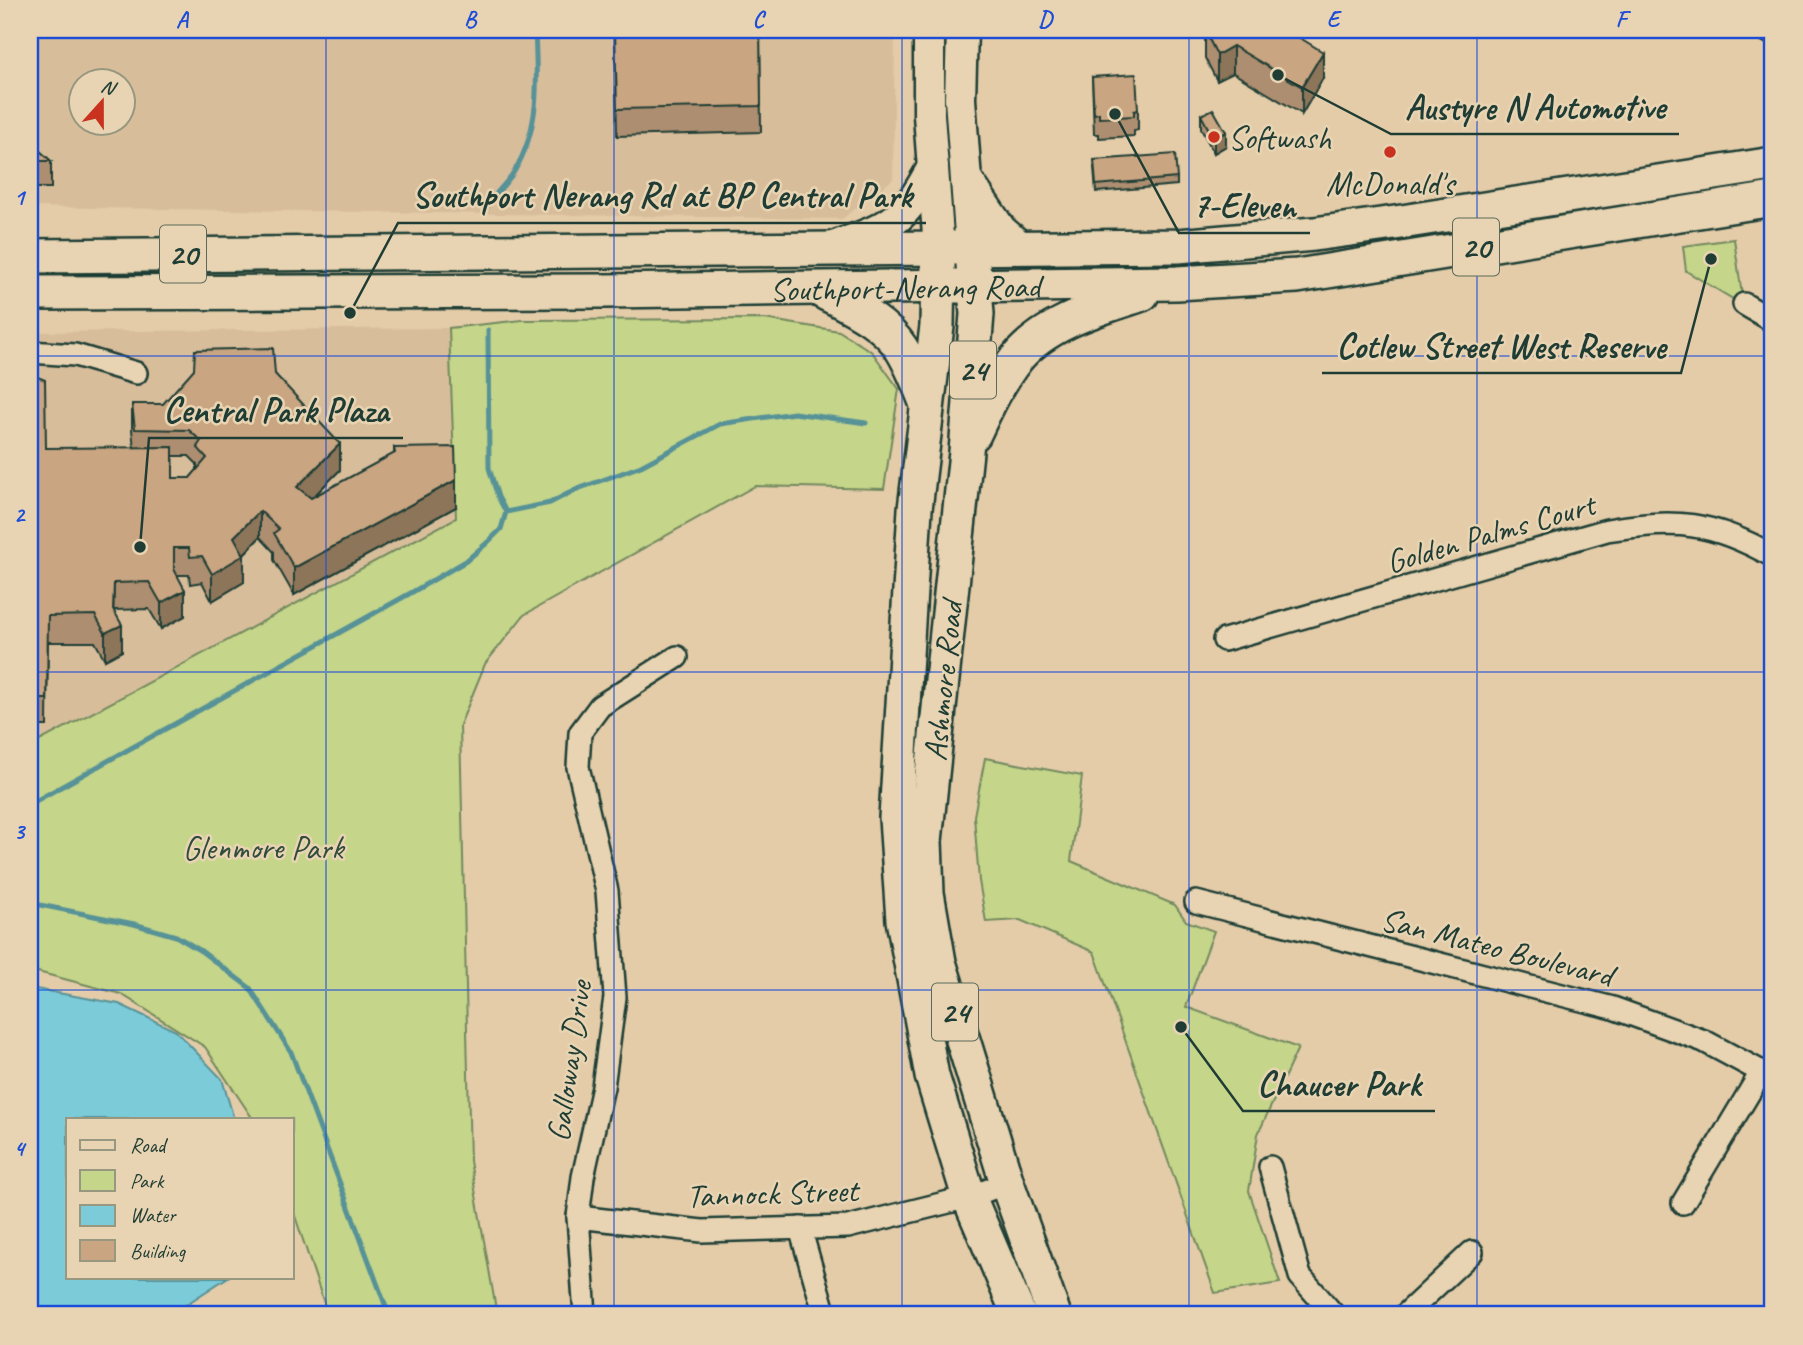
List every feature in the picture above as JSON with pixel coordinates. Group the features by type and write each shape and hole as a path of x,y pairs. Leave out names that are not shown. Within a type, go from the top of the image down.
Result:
{"main road":[{"name":"Ashmore Road","path":"929,30 929,116 933,167 955,248 976,288 977,314 966,452 925,841 927,893 939,962 1007,1183 1054,1315"},
{"name":"Ashmore Road","path":"962,30 960,99 965,177 955,248 938,287 937,326 915,509 896,818 903,920 932,1076 969,1197 1020,1315"},
{"name":"Southport-Nerang Road","path":"30,256 349,251 1178,246 1314,234 1395,223 1773,164"},
{"path":"828,250 880,228 898,217 913,200 933,167"},
{"path":"965,177 1002,230 1022,248"},
{"name":"Southport-Nerang Road","path":"30,293 976,288 1177,283 1297,276 1773,199"},
{"path":"966,452 994,394 1018,357 1031,344 1050,331 1095,310 1177,283"},
{"path":"815,288 875,321 892,337 909,361 927,405"}],"street":[{"path":"1766,30 1773,34"},
{"path":"1744,304 1773,321"},
{"path":"30,352 75,355 136,373"},
{"name":"Golden Palms Court","path":"1224,640 1607,530 1650,523 1696,524 1749,542 1773,556"},
{"name":"Galloway Drive","path":"585,1315 578,1217 583,1177 603,1087 615,997 607,891 578,767 580,733 600,706 677,657"},
{"name":"San Mateo Boulevard","path":"1196,902 1613,1008 1704,1041 1768,1074"},
{"path":"1683,1203 1768,1074"},
{"path":"1270,1167 1300,1276 1334,1315"},
{"name":"Tannock Street","path":"578,1217 702,1231 848,1227 969,1197 1007,1183"},
{"path":"800,1228 825,1315"},
{"path":"1405,1315 1472,1252"}],"shaded area":[{"path":"30,30 895,30 893,179 842,219 30,207"},
{"path":"449,328 456,518 30,746 30,332"}],"green space":[{"path":"1734,239 1742,295 1738,302 1686,271 1683,246"},
{"name":"Glenmore Park","path":"764,319 839,331 872,352 899,389 884,489 755,486 524,615 485,664 460,725 470,1161 497,1315 328,1315 294,1213 294,1118 252,1118 205,1047 121,994 30,970 30,746 456,518 449,328 522,320"},
{"path":"985,758 1082,776 1071,861 1175,905 1186,921 1214,931 1186,1007 1298,1048 1258,1134 1249,1191 1280,1283 1215,1293 1094,952 1020,920 986,922 979,881 974,816"}],"water":[{"path":"30,988 119,1004 176,1031 222,1079 234,1118 66,1118 66,1278 226,1278 170,1315 37,1315 30,1299"}],"building":[{"path":"615,30 760,30 761,106 617,109"},
{"path":"1287,30 1323,52 1302,87 1233,46 1217,55 1205,31"},
{"path":"1136,74 1138,110 1134,111 1134,116 1099,118 1099,113 1094,114 1092,77"},
{"path":"1213,109 1226,132 1214,139 1201,115"},
{"path":"30,142 51,161 30,161"},
{"path":"1175,154 1177,178 1096,185 1094,160"},
{"path":"273,348 275,374 340,444 297,487 311,498 395,453 394,448 455,447 456,480 294,568 274,533 279,529 260,511 234,537 244,555 212,574 202,556 190,557 189,548 174,548 174,569 185,590 161,603 149,582 114,583 113,609 122,625 105,633 95,615 48,616 47,699 30,699 30,374 45,380 46,448 173,447 173,478 190,478 207,458 197,447 201,441 189,430 135,429 132,404 163,404 194,369 195,350"}],"waterway":[{"path":"486,209 515,170 529,136 536,102 535,30"},
{"path":"30,804 466,561 501,529 506,512 489,468 488,330"},
{"path":"506,512 550,503 575,490 641,466 720,424 794,413 866,423"},
{"path":"30,903 134,924 176,936 201,951 250,988 291,1052 389,1315"}],"place":[{"name":"Austyre N Automotive","path":"1278,75"},
{"name":"7-Eleven","path":"1115,114"},
{"name":"Softwash","path":"1214,137"},
{"name":"McDonald's","path":"1390,152"},
{"name":"Cotlew Street West Reserve","path":"1711,259"},
{"name":"Southport Nerang Rd at BP Central Park","path":"350,313"},
{"name":"Central Park Plaza","path":"140,547"},
{"name":"Chaucer Park","path":"1181,1027"}]}
